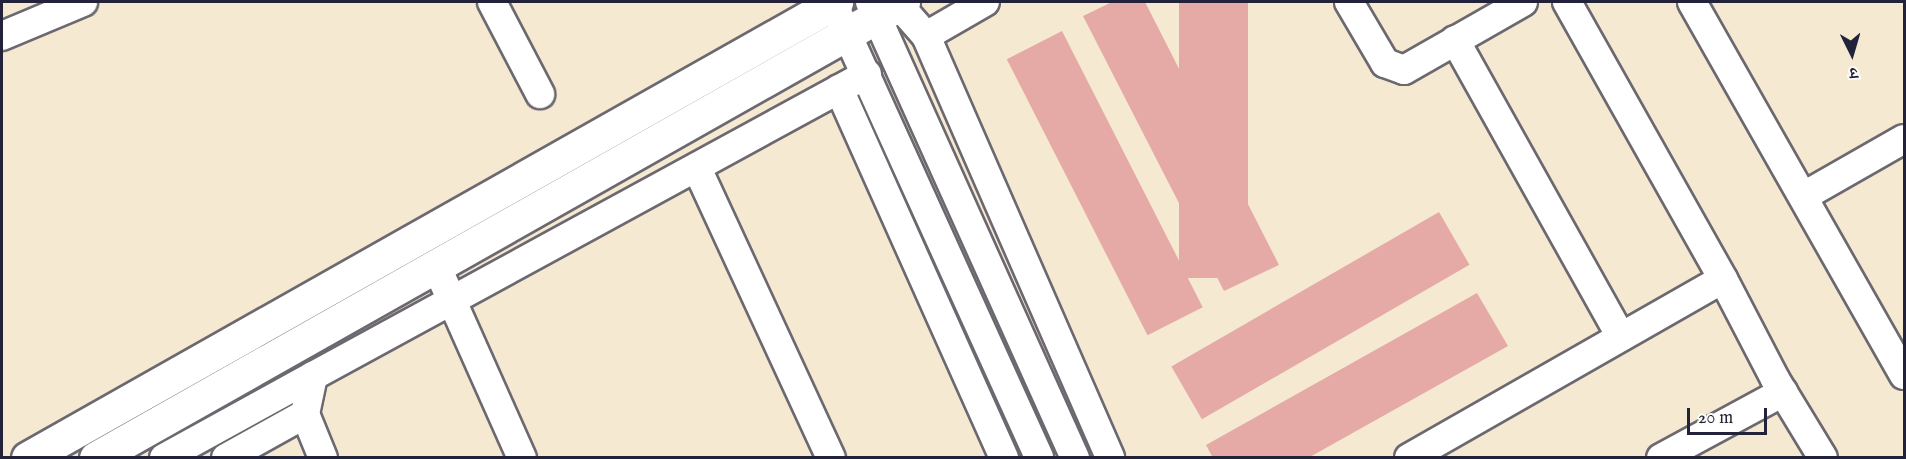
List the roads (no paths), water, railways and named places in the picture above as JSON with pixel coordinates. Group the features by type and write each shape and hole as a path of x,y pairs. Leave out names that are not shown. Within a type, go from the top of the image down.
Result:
{"street":[{"path":"2,36 83,2"},
{"path":"492,2 540,94"},
{"path":"28,458 833,2 1039,458"},
{"path":"926,36 985,2"},
{"path":"1349,2 1384,63 1404,70 1523,2"},
{"path":"1567,2 1723,279 1783,392 1823,458"},
{"path":"1692,2 1905,375"},
{"path":"887,6 926,36 1110,458"},
{"path":"96,458 848,32 887,6"},
{"path":"887,6 1075,458"},
{"path":"1455,40 1621,337"},
{"path":"164,458 867,74"},
{"path":"838,89 1004,458"},
{"path":"1804,196 1905,139"},
{"path":"697,168 831,458"},
{"path":"436,265 522,458"},
{"path":"1409,458 1723,279"},
{"path":"313,376 305,414 323,458"},
{"path":"1661,458 1783,392"},
{"path":"225,458 305,414"}]}
